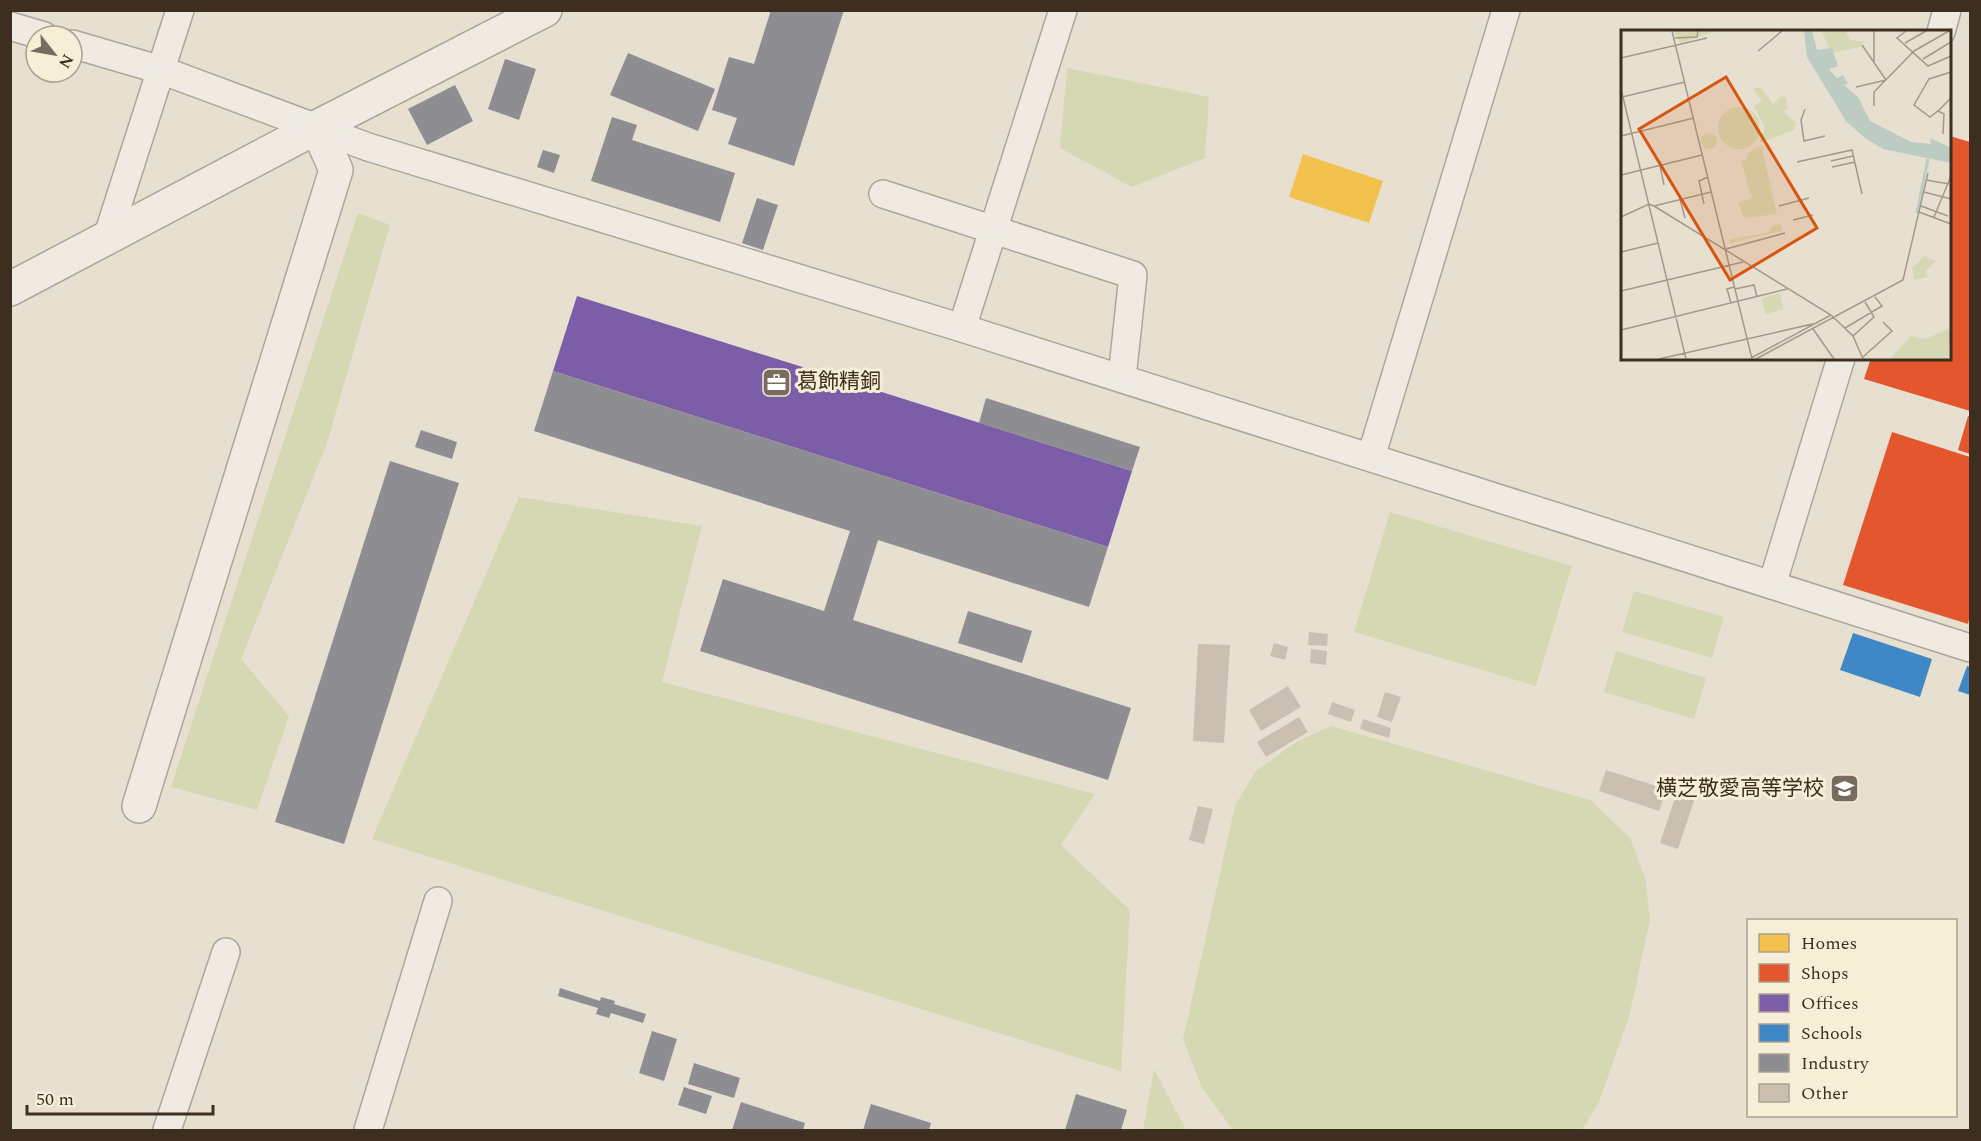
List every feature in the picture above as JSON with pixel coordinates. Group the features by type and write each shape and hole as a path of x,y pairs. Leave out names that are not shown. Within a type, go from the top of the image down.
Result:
{"street":[{"path":"107,238 180,10"},
{"path":"10,289 545,10"},
{"path":"962,328 1064,10"},
{"path":"1371,458 1506,10"},
{"path":"1942,30 1947,10"},
{"path":"84,48 161,70 380,150 1122,378 1971,648"},
{"path":"139,806 336,170 317,127"},
{"path":"884,194 1133,275 1122,378"},
{"path":"1772,585 1840,360"},
{"path":"368,1131 438,900"},
{"path":"166,1131 226,952"}],"green space":[{"path":"1067,68 1209,97 1205,158 1132,187 1060,148"},
{"path":"358,213 390,225 327,443 241,659 289,716 257,810 171,787"},
{"path":"519,497 702,526 662,682 1095,794 1061,845 1130,910 1121,1071 372,839"},
{"path":"1390,512 1572,566 1536,686 1354,632"},
{"path":"1634,591 1724,617 1712,658 1622,632"},
{"path":"1616,651 1706,678 1694,719 1604,692"},
{"path":"1331,726 1590,800 1630,838 1645,877 1650,919 1629,1017 1599,1102 1582,1130 1233,1130 1202,1088 1183,1039 1235,806 1255,772 1296,742"},
{"path":"1154,1069 1186,1130 1143,1130"}],"building: Homes":[{"path":"1303,154 1383,181 1369,223 1289,197"}],"building: Shops":[{"path":"1951,136 1970,142 1970,411 1864,379 1870,360 1951,360"},
{"path":"1968,416 1970,417 1970,454 1958,450"},
{"path":"1892,432 1970,457 1970,615 1968,624 1843,585"}],"building: Offices":[{"path":"577,296 1132,471 1108,547 553,371"}],"building: Schools":[{"path":"1853,633 1932,659 1920,697 1840,670"},
{"path":"1967,666 1970,667 1970,695 1958,691"}],"building: Industry":[{"path":"771,10 844,10 794,166 728,144 737,118 712,110 729,57 754,64"},
{"path":"628,53 715,89 698,131 610,95"},
{"path":"505,59 536,69 519,120 488,109"},
{"path":"455,85 473,121 427,145 408,109"},
{"path":"612,117 637,125 632,140 735,173 720,222 591,181"},
{"path":"543,150 560,155 554,173 537,167"},
{"path":"757,198 778,205 763,250 742,243"},
{"path":"553,371 1108,547 1089,607 878,540 853,620 1131,708 1108,780 700,651 723,579 824,611 850,531 534,431"},
{"path":"986,398 1140,447 1132,471 979,423"},
{"path":"421,430 457,442 452,459 415,447"},
{"path":"390,461 459,483 344,844 275,822"},
{"path":"968,611 1032,631 1022,663 958,643"},
{"path":"560,988 600,1001 601,997 615,1001 614,1004 646,1014 643,1023 611,1013 609,1018 596,1014 598,1008 558,996"},
{"path":"652,1031 677,1039 664,1081 639,1073"},
{"path":"694,1063 740,1078 734,1098 688,1084"},
{"path":"684,1087 712,1096 706,1114 678,1105"},
{"path":"1076,1094 1127,1110 1121,1130 1065,1130"},
{"path":"741,1102 805,1123 803,1130 732,1130"},
{"path":"871,1104 931,1123 929,1130 863,1130"}],"building: Other":[{"path":"1309,632 1328,634 1327,646 1308,645"},
{"path":"1274,643 1288,647 1285,660 1270,656"},
{"path":"1198,644 1230,645 1224,743 1193,741"},
{"path":"1311,649 1327,651 1326,665 1310,663"},
{"path":"1288,686 1301,707 1261,731 1249,710"},
{"path":"1385,692 1401,697 1392,722 1377,717"},
{"path":"1332,702 1355,710 1351,722 1328,714"},
{"path":"1299,717 1308,732 1266,757 1257,742"},
{"path":"1363,719 1391,728 1389,738 1360,729"},
{"path":"1606,770 1666,789 1659,811 1599,791"},
{"path":"1677,792 1695,798 1678,849 1660,843"},
{"path":"1198,806 1213,809 1204,844 1189,840"}],"place":[{"name":"葛飾精銅","path":"776,382"},
{"name":"横芝敬愛高等学校","path":"1845,789"}]}
